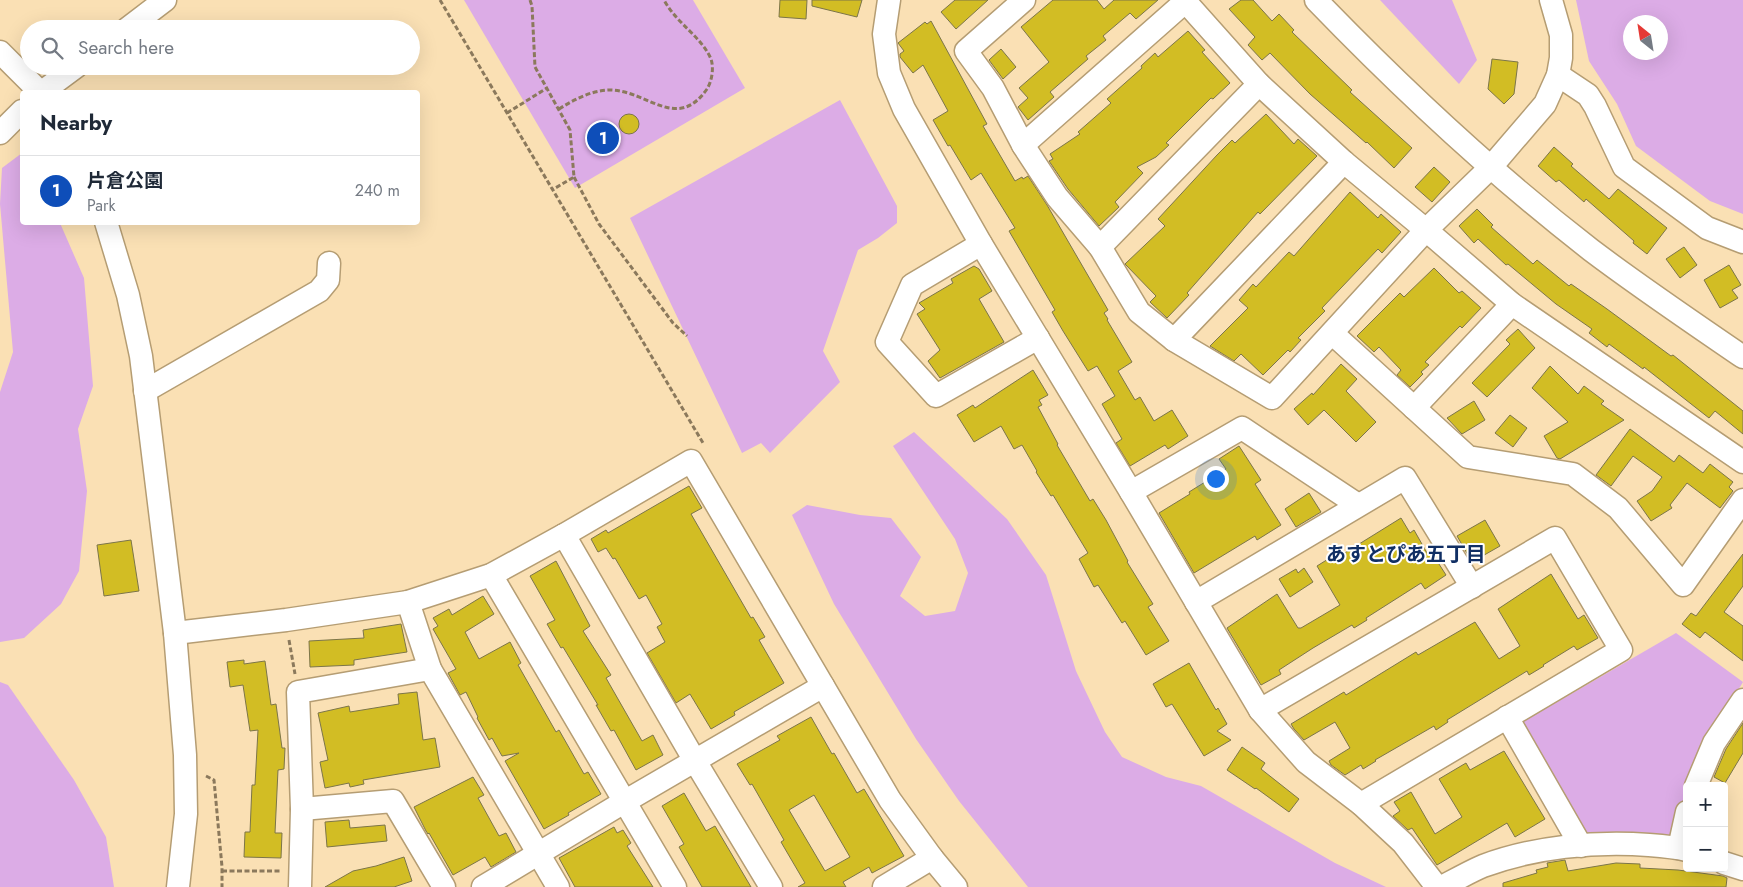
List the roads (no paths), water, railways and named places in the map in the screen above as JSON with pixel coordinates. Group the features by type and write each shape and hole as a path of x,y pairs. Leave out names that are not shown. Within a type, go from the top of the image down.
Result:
{"street":[{"path":"139,20 165,0"},
{"path":"889,0 884,34 889,73 904,109 981,244 1260,710 1306,762 1361,804 1403,843 1437,887"},
{"path":"1024,0 966,51 993,88 1023,145 1057,197 1100,247 1139,312 1174,340 1272,398 1333,334 1426,230 1491,167 1545,104 1558,75 1562,58 1561,35 1552,0"},
{"path":"1316,0 1372,58 1491,167 1591,250 1743,357"},
{"path":"1023,145 1185,1 1259,84 1344,162 1512,304 1743,462"},
{"path":"0,52 20,72"},
{"path":"24,75 39,90"},
{"path":"44,90 65,75"},
{"path":"1558,75 1588,95 1624,167 1707,228 1743,242"},
{"path":"1100,247 1259,84"},
{"path":"0,132 20,113"},
{"path":"1174,340 1344,162"},
{"path":"107,225 128,295 141,356 175,633 185,755 186,814 178,887"},
{"path":"981,244 912,285 887,342 936,396 1038,338"},
{"path":"145,391 319,291 328,280 329,263"},
{"path":"1414,408 1512,304"},
{"path":"1333,334 1468,457 1574,474 1618,508 1683,585 1743,500"},
{"path":"1131,492 1242,428 1358,505"},
{"path":"175,633 286,620 408,602 491,575 564,535 690,460 890,800 932,858 956,887"},
{"path":"1196,602 1405,478 1472,587"},
{"path":"564,535 695,761 771,887"},
{"path":"1260,710 1555,538 1622,650 1361,804"},
{"path":"491,575 674,887"},
{"path":"408,602 430,669 558,887"},
{"path":"301,879 302,808 298,692 430,669"},
{"path":"483,887 823,686"},
{"path":"1698,782 1714,743 1743,700"},
{"path":"1507,717 1581,846"},
{"path":"302,808 393,801 444,887"},
{"path":"1442,887 1482,866 1535,851 1581,846 1629,844 1683,849"},
{"path":"884,887 932,858"},
{"path":"1728,864 1743,869"}],"place":[{"name":"片倉公園","path":"603,138"}],"district":[{"name":"あすとぴあ五丁目","path":"1406,554"}]}
